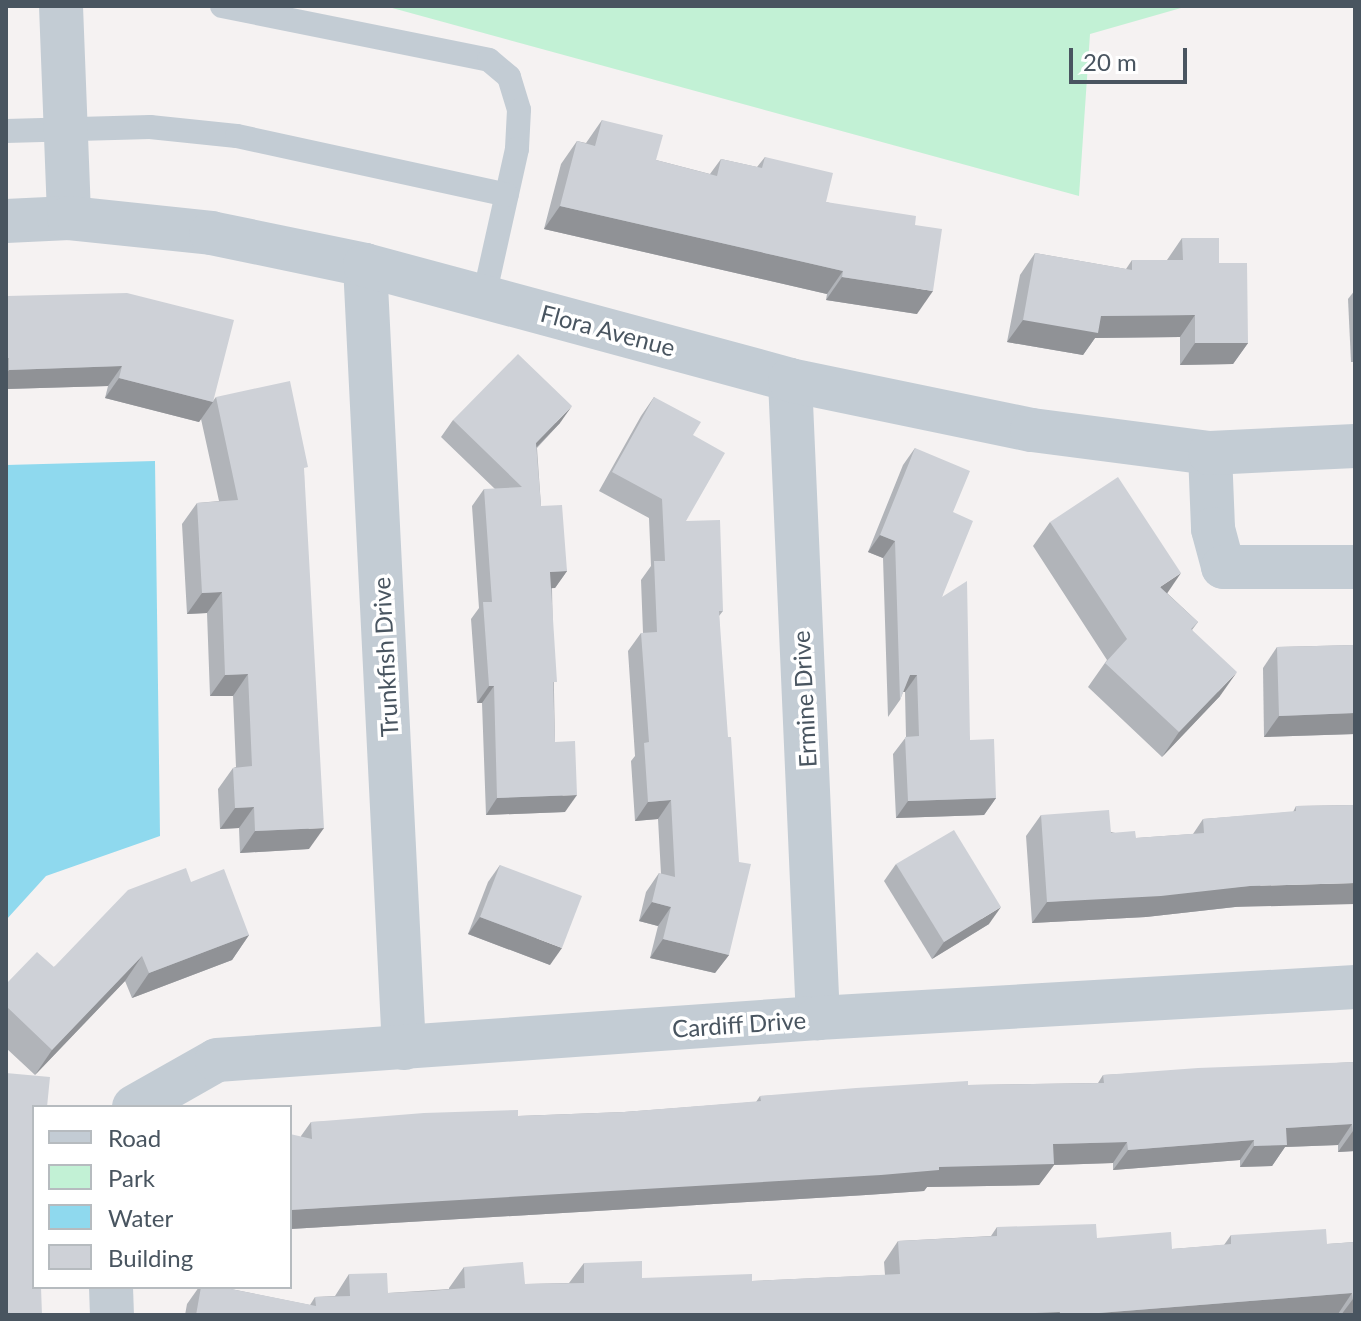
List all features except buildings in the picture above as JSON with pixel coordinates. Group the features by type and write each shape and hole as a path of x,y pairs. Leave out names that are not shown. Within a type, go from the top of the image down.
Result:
{"street":[{"path":"61,6 69,218"},
{"name":"Flora Avenue","path":"6,221 69,218 211,233 365,265 790,380 1032,430 1210,453 1355,446"},
{"name":"Trunkfish Drive","path":"365,265 404,1048"},
{"name":"Ermine Drive","path":"790,380 818,1018"},
{"path":"1210,453 1213,529 1223,567 1355,567"},
{"name":"Cardiff Drive","path":"134,1105 217,1060 818,1018 1355,987"},
{"path":"111,1289 112,1315"}],"lane":[{"path":"222,6 489,60 509,77 519,110 517,149 484,297"},
{"path":"6,131 150,127 237,136 507,195"}],"green space":[{"path":"385,6 1188,6 1090,34 1079,196"}],"water":[{"path":"155,461 160,836 46,876 6,920 6,465"}]}
